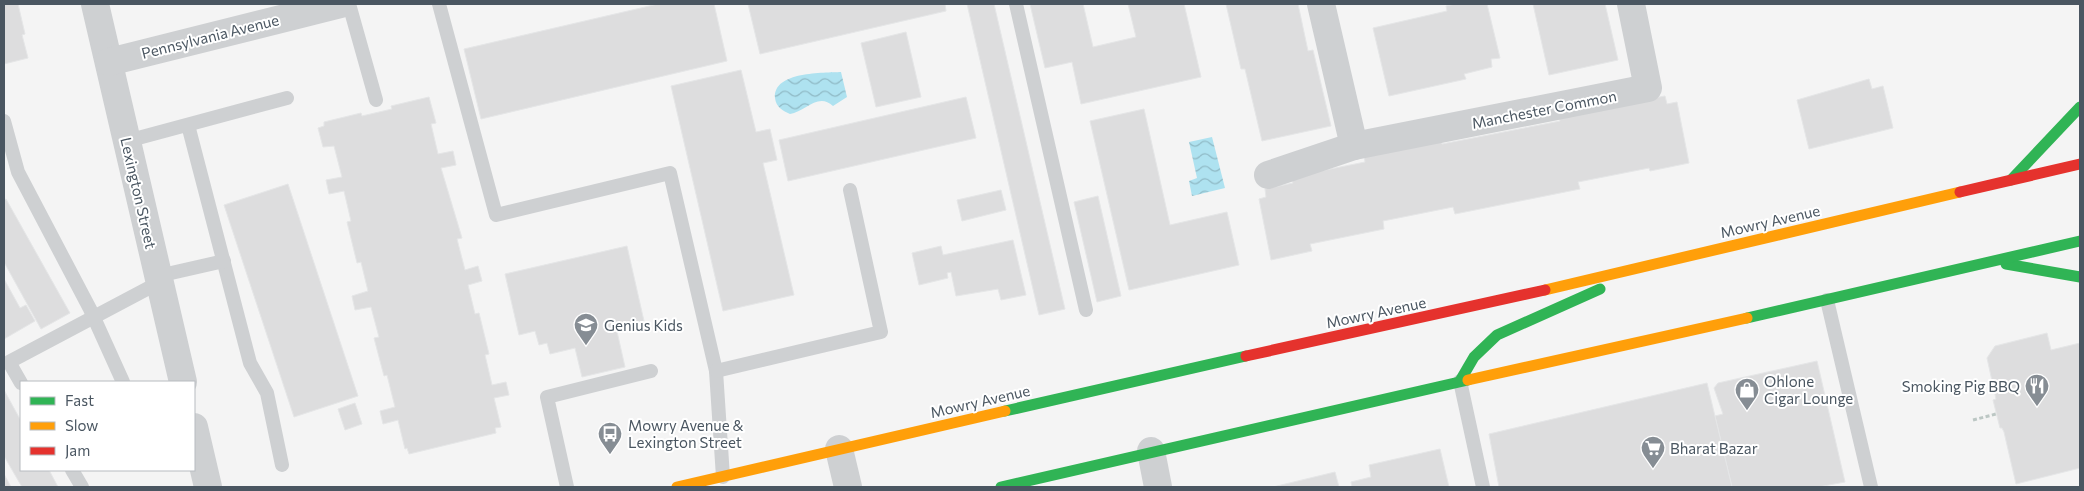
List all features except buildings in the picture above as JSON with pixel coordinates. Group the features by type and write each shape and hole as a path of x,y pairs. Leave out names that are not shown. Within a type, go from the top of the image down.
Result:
{"main road":[{"path":"2011,180 2080,107"},
{"name":"Mowry Avenue","path":"677,487 1658,263 2080,164"},
{"path":"1000,487 1460,381 1995,262 2080,241"},
{"path":"1995,262 2080,277"},
{"path":"1460,381 1474,358 1497,336 1658,263"},
{"path":"1028,487 1040,478"}],"street":[{"name":"Lexington Street","path":"95,4 183,381"},
{"name":"Pennsylvania Avenue","path":"109,62 341,4"},
{"path":"1321,4 1354,146"},
{"name":"Manchester Common","path":"1268,175 1354,146 1648,88 1631,4"},
{"path":"195,431 208,487"},
{"path":"839,449 848,487"},
{"path":"1151,451 1158,487"}],"lane":[{"path":"349,4 376,100"},
{"path":"440,4 496,216 670,173 716,371 722,477"},
{"path":"1016,4 1086,310"},
{"path":"127,141 287,98"},
{"path":"4,121 18,172 94,317 123,381"},
{"path":"188,125 250,363 267,393 282,465"},
{"path":"716,371 882,332 850,190"},
{"path":"20,381 9,362 94,317 159,279 224,261"},
{"path":"1827,300 1871,487"},
{"path":"567,487 547,397 650,371"},
{"path":"1460,381 1483,487"},
{"path":"73,471 82,487"}],"path":[{"path":"1973,420 1996,414"}],"water":[{"path":"841,72 847,97 833,106 822,101 790,114 778,106 775,98 777,89 782,83 791,78 801,75"},
{"path":"1212,137 1225,188 1192,196 1189,181 1197,178 1189,142"}],"traffic: fast":[{"path":"2011,180 2080,107"},
{"path":"1747,318 2080,241"},
{"path":"2006,264 2080,277"},
{"path":"1460,381 1474,357 1497,335 1600,289"},
{"path":"1005,411 1246,356"},
{"path":"1001,487 1468,380"}],"traffic: slow":[{"path":"1545,290 1960,192"},
{"path":"1468,380 1747,318"},
{"path":"677,487 1005,411"}],"traffic: jam":[{"path":"1960,192 2080,164"},
{"path":"1246,356 1545,290"}],"place":[{"name":"Genius Kids","path":"586,346"},
{"name":"Smoking Pig BBQ","path":"2037,407"},
{"name":"Ohlone Cigar Lounge","path":"1747,411"},
{"name":"Mowry Avenue & Lexington Street","path":"610,455"},
{"name":"Bharat Bazar","path":"1653,469"}]}
